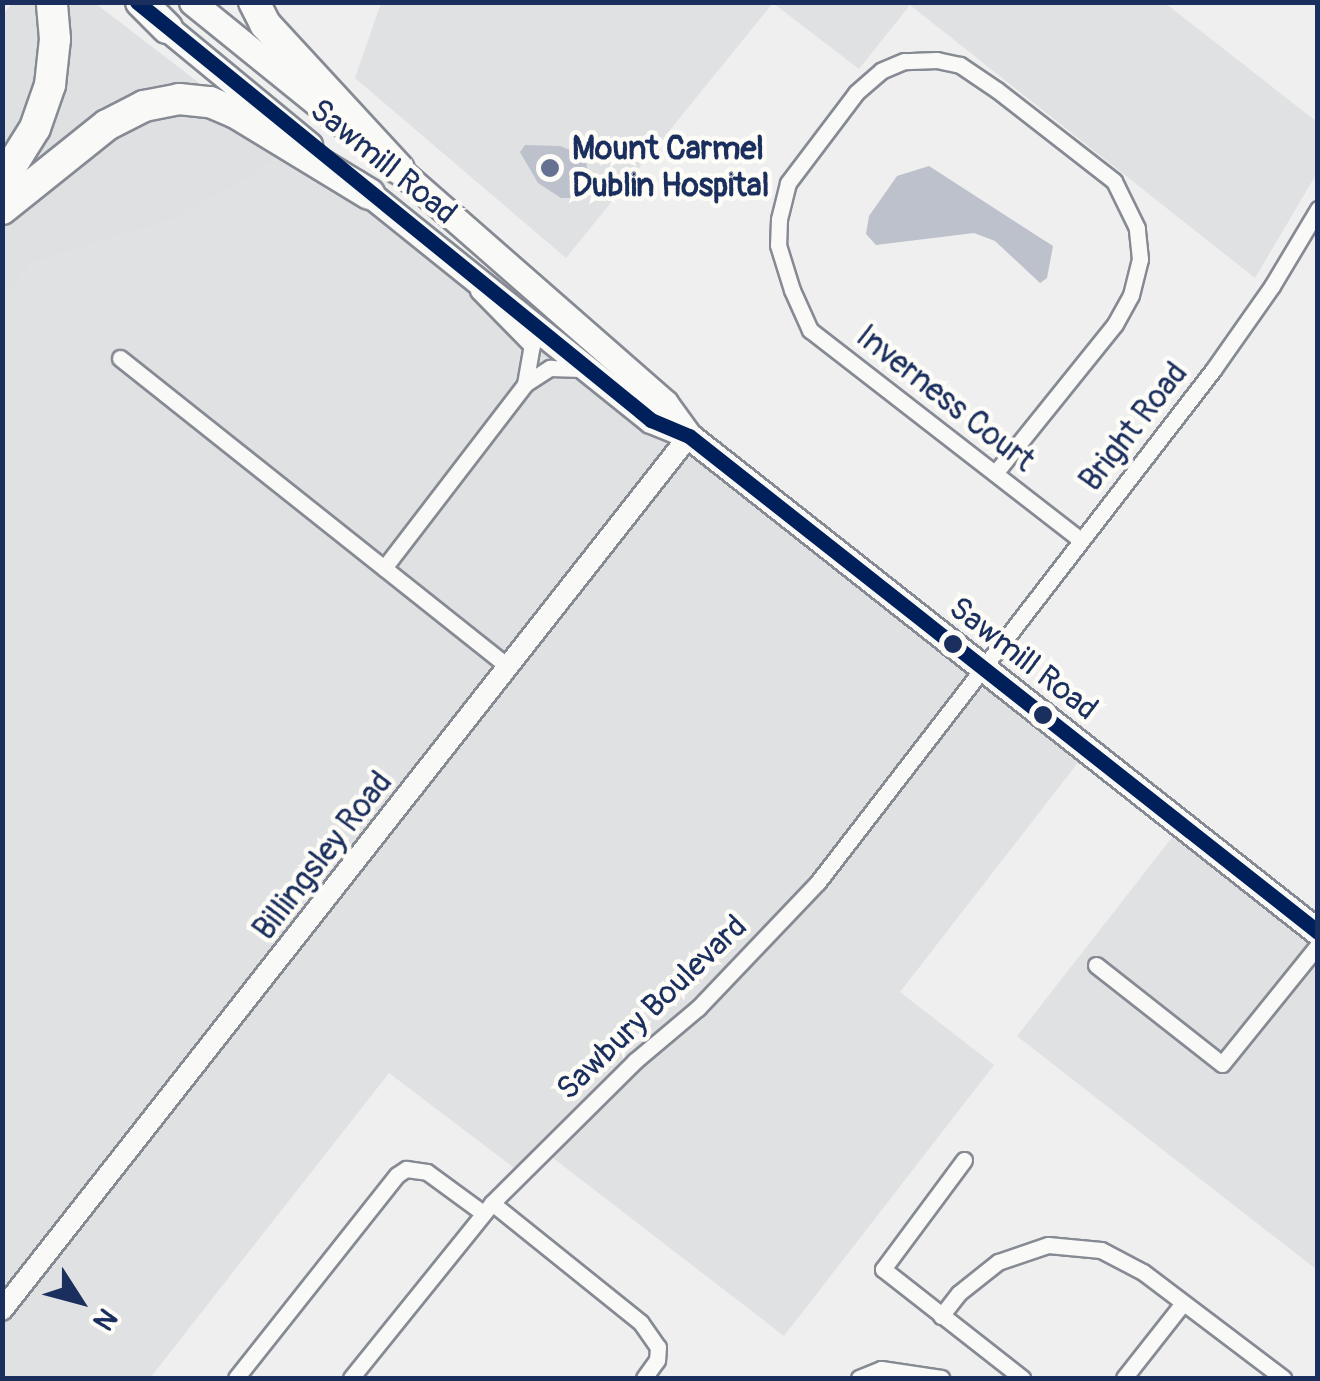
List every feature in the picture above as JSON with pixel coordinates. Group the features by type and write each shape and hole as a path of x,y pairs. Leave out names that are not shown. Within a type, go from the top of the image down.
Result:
{"highway":[{"path":"2,181 35,128 50,85 56,39 52,2"},
{"path":"138,2 167,28"},
{"path":"254,2 265,24 399,169"},
{"path":"2,209 107,125 144,106 179,99 210,102 236,114 370,194"}],"main road":[{"name":"Sawmill Road","path":"192,2 399,169 664,403 689,436 1318,932"},
{"name":"Sawmill Road","path":"167,28 651,420 689,436"}],"street":[{"name":"Inverness Court","path":"996,472 1106,337 1131,295 1140,259 1138,228 1114,181 960,65 936,60 904,61 881,71 856,93 788,183 778,218 778,246 792,290 810,330 1081,540"},
{"name":"Bright Road","path":"985,672 1213,370 1272,286 1318,209"},
{"path":"470,274 482,300 532,346 526,384"},
{"path":"120,358 508,666"},
{"path":"384,568 526,384 550,368 588,370"},
{"name":"Billingsley Road","path":"2,1310 689,436"},
{"name":"Sawbury Boulevard","path":"351,1378 488,1208 635,1060 698,1008 794,909 985,672"},
{"path":"1096,965 1222,1064 1318,945"},
{"path":"964,1160 884,1265 885,1274 1022,1378"},
{"path":"236,1378 398,1174 406,1169 427,1172 488,1208 634,1316 658,1347 657,1360 644,1378"},
{"path":"941,1316 959,1293 998,1262 1048,1245 1101,1250 1143,1272 1283,1378"},
{"path":"1124,1378 1183,1303"},
{"path":"860,1378 881,1369 935,1376"}],"shaded area":[{"path":"12,3 41,3 40,78 3,150 3,15"},
{"path":"70,3 95,3 211,92 40,166 38,159 58,115 68,71"},
{"name":"Mount Carmel Dublin Hospital","path":"381,3 773,3 566,258 355,78"},
{"path":"773,3 1165,3 1317,122 1317,173 1255,278 910,5 859,69"},
{"path":"187,109 221,114 285,152 235,187 168,222 32,264 3,299 3,226 113,135 151,116"},
{"path":"525,145 560,146 585,156 588,173 570,198 561,198 538,183 520,152"},
{"path":"285,152 370,194 1087,751 900,992 994,1065 784,1336 544,1151 521,1173 389,1073 150,1378 3,1378 3,299 32,264 168,222 235,187"},
{"path":"929,166 1053,246 1047,278 1040,283 995,241 974,233 876,245 866,234 869,216 897,176"},
{"path":"1181,826 1317,932 1317,1270 1017,1036"}],"transit line":[{"path":"137,2 651,420 689,436 1318,932"}],"place":[{"name":"Mount Carmel Dublin Hospital","path":"550,168"}]}
